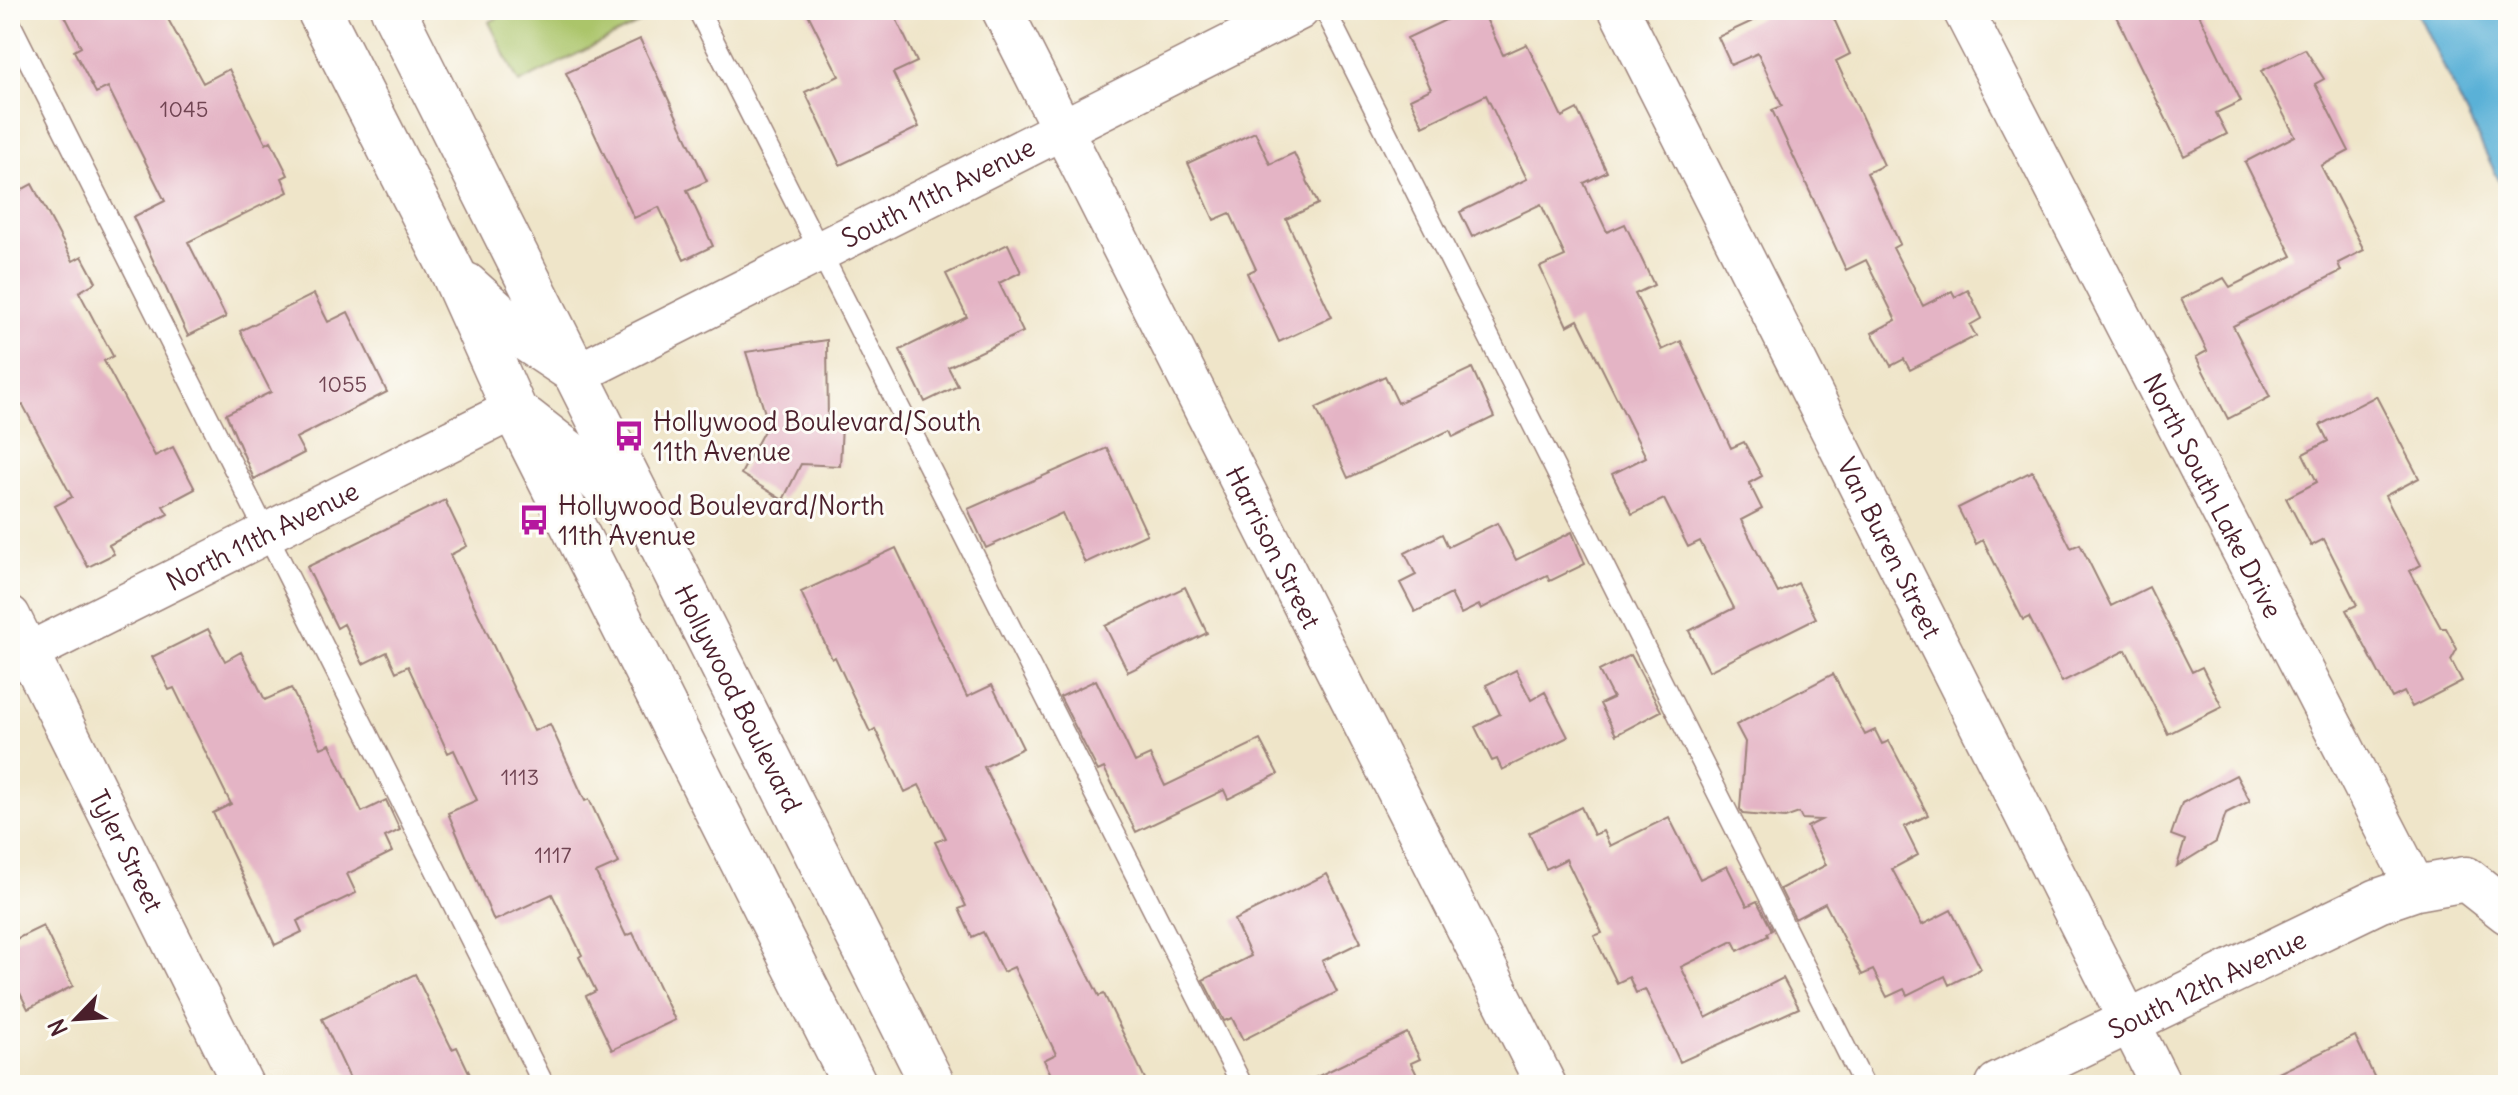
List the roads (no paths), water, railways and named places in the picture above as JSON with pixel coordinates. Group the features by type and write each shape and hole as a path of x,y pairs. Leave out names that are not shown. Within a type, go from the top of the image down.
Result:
{"main road":[{"path":"319,10 453,273 514,409 855,1085"},
{"name":"Hollywood Boulevard","path":"393,10 933,1085"},
{"path":"453,273 527,340 577,374"},
{"path":"514,409 581,462 625,508 675,570"},
{"path":"2416,888 2466,879 2508,912"},
{"name":"South 12th Avenue","path":"1998,1085 2378,901 2416,888"}],"street":[{"name":"Harrison Street","path":"1002,10 1546,1085"},
{"name":"South 11th Avenue","path":"577,374 1299,10"},
{"name":"Van Buren Street","path":"1619,10 2161,1085"},
{"name":"North South Lake Drive","path":"1963,10 2416,888"},
{"name":"North 11th Avenue","path":"19,657 514,409"},
{"name":"Tyler Street","path":"10,616 19,657 243,1085"}],"lane":[{"path":"698,10 1242,1085"},
{"path":"1325,10 1864,1085"},
{"path":"10,23 544,1085"}],"water":[{"path":"2416,10 2508,10 2508,199 2420,18"}],"place":[{"name":"Hollywood Boulevard/South 11th Avenue","path":"629,436"},
{"name":"Hollywood Boulevard/North 11th Avenue","path":"534,520"}]}
